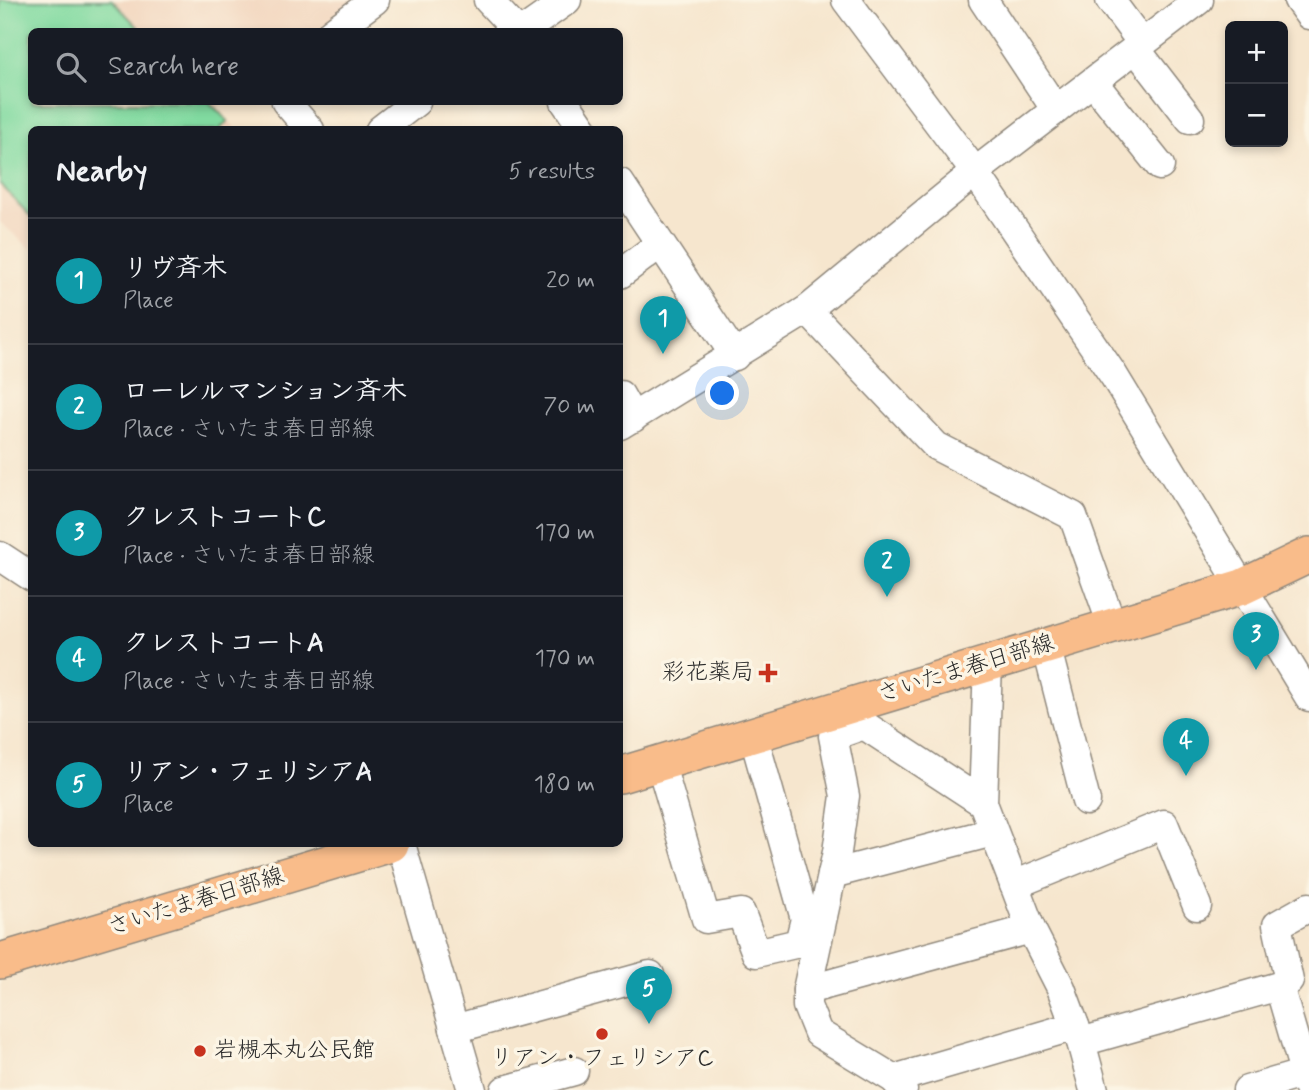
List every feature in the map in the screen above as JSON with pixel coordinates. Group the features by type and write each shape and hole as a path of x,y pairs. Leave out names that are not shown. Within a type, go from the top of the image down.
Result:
{"main road":[{"name":"さいたま春日部線","path":"623,774 1242,587 1309,555"},
{"name":"さいたま春日部線","path":"0,961 381,847"}],"street":[{"path":"337,28 375,0"},
{"path":"488,0 511,28"},
{"path":"527,28 567,0"},
{"path":"846,0 975,173 1114,376 1309,697"},
{"path":"983,0 1056,110"},
{"path":"1110,0 1190,119"},
{"path":"624,413 735,356 807,310 975,173 1199,0"},
{"path":"1298,0 1309,15"},
{"path":"1093,82 1160,166"},
{"path":"289,105 307,126"},
{"path":"385,126 412,105"},
{"path":"567,105 581,126"},
{"path":"623,188 735,356"},
{"path":"623,272 660,244"},
{"path":"807,310 936,446 1073,516 1112,625"},
{"path":"0,556 28,574"},
{"path":"1046,645 1086,801"},
{"path":"988,663 984,803 1031,929 1061,988 1094,1090"},
{"path":"984,803 864,725 833,736 845,796 832,874 807,990 807,1006 818,1033 898,1085 1078,1034 1279,986 1289,981 1277,925 1309,907"},
{"path":"660,762 706,919 741,913 756,953 799,943 805,919 753,734"},
{"path":"1014,885 1164,824 1198,906"},
{"path":"832,874 993,832"},
{"path":"402,847 472,1090"},
{"path":"807,990 1031,929"},
{"path":"454,1029 650,975"},
{"path":"1247,1090 1307,1081 1279,986"},
{"path":"505,1090 574,1071"}],"shaded area":[{"path":"0,0 363,0 324,28 28,28 28,105 220,105 217,107 233,126 28,126 28,246 0,222"}],"green space":[{"path":"0,0 112,0 139,28 28,28 28,105 212,105 228,121 223,126 28,126 28,214 0,184"}],"place":[{"name":"リヴ斉木","path":"663,354"},
{"name":"ローレルマンション斉木","path":"887,597"},
{"name":"クレストコートC","path":"1256,670"},
{"name":"彩花薬局","path":"768,673"},
{"name":"クレストコートA","path":"1186,776"},
{"name":"リアン・フェリシアA","path":"649,1024"},
{"name":"リアン・フェリシアC","path":"602,1034"},
{"name":"岩槻本丸公民館","path":"200,1051"}]}
